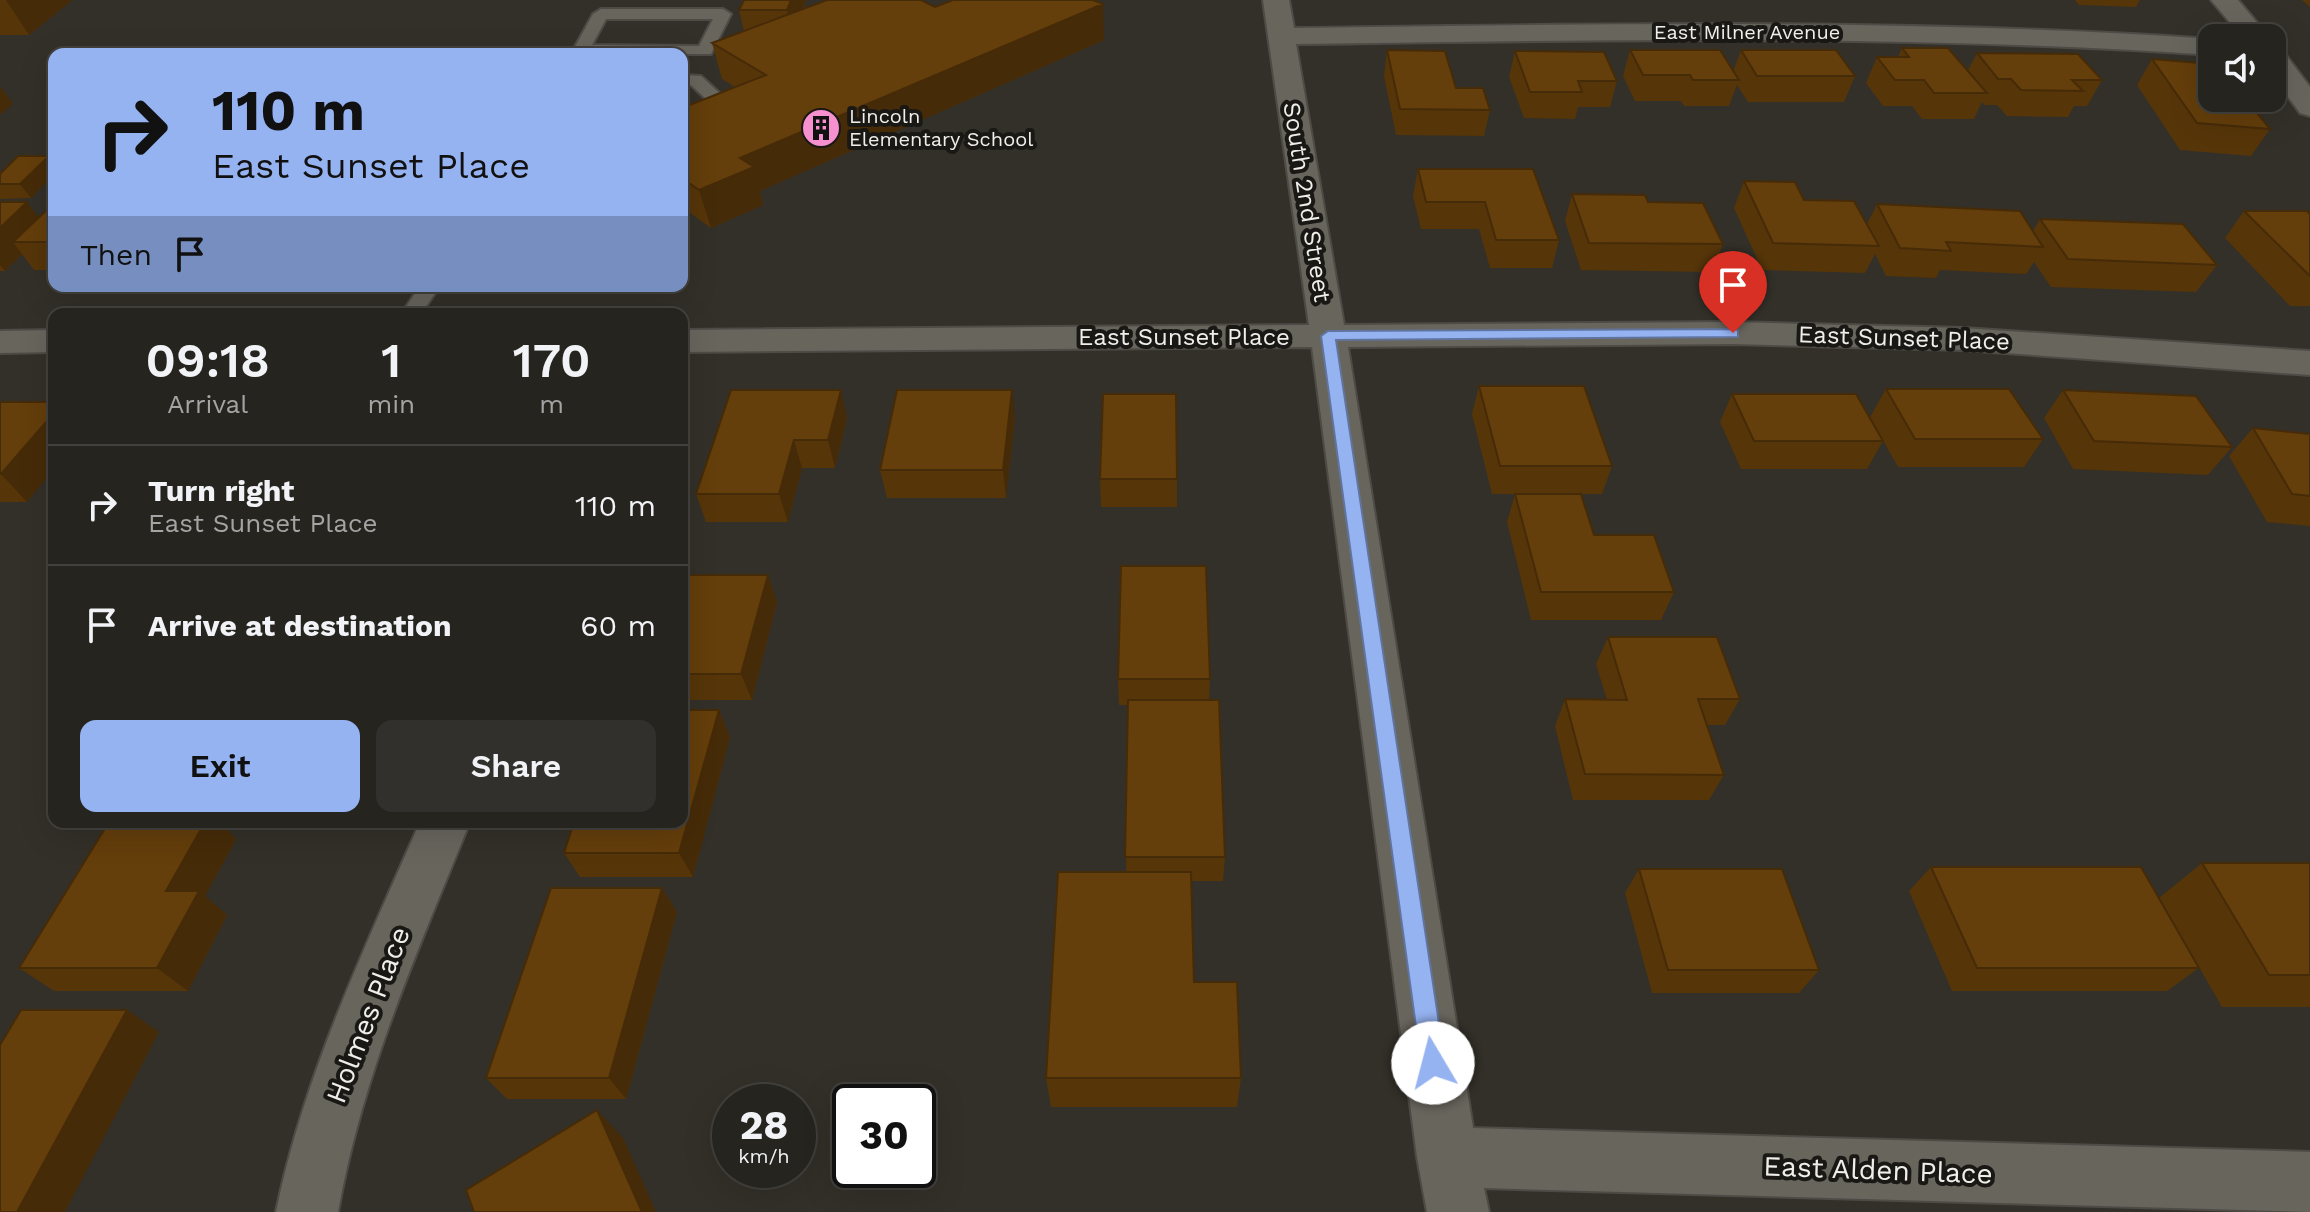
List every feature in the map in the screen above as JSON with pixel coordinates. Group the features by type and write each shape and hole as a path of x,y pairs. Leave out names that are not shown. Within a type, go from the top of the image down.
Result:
{"street":[{"path":"1759,0 1782,32"},
{"path":"2224,0 2245,24"},
{"name":"East Milner Avenue","path":"1278,18 2056,36 2198,46"},
{"name":"South 2nd Street","path":"1278,18 1328,336 1452,1184"},
{"path":"2286,55 2310,56"},
{"path":"2286,74 2310,107"},
{"name":"East Sunset Place","path":"688,341 1733,333 1964,339 2310,363"},
{"path":"0,342 48,341"},
{"name":"Holmes Place","path":"307,1212 315,1162 345,1066 443,828"},
{"name":"East Alden Place","path":"1452,1184 2310,1183"}],"lane":[{"path":"582,48 601,14 723,14 705,51 688,51"},
{"path":"688,80 695,80 719,101 688,114"}],"building":[{"path":"744,0 791,0 787,10 739,10"},
{"path":"827,0 921,0 935,7 953,0 1093,0 1103,4 740,158 754,167 699,190 688,182 688,106 766,75 712,43"},
{"path":"1902,48 1948,48 1987,93 1934,93 1924,80 1895,80 1877,57 1909,57"},
{"path":"1387,50 1445,51 1456,88 1483,88 1490,110 1400,109"},
{"path":"1630,50 1720,50 1739,80 1693,80 1690,75 1643,75"},
{"path":"1741,50 1836,50 1855,76 1757,76"},
{"path":"1515,51 1604,52 1617,81 1578,81 1582,92 1530,92"},
{"path":"1977,53 2078,54 2102,80 2072,80 2083,91 2021,90 2011,79 1998,79"},
{"path":"2152,59 2198,63 2198,112 2256,112 2270,129 2197,123"},
{"path":"18,156 48,156 20,184 0,184 0,174"},
{"path":"1418,169 1533,169 1559,240 1496,240 1485,202 1426,202"},
{"path":"1744,181 1795,182 1804,200 1854,201 1879,246 1773,243"},
{"path":"1572,194 1645,195 1648,202 1703,203 1723,244 1589,243"},
{"path":"0,202 27,202 0,228"},
{"path":"1877,204 2020,211 2043,247 1946,242 1951,251 1900,248"},
{"path":"48,209 48,242 13,242"},
{"path":"2244,211 2307,211 2310,214 2310,276"},
{"path":"2040,219 2183,224 2217,265 2068,259"},
{"path":"1479,386 1584,386 1612,466 1500,466"},
{"path":"1886,389 2009,389 2043,439 1915,439"},
{"path":"731,390 841,390 828,440 794,440 779,494 696,494"},
{"path":"897,390 1012,390 1003,470 880,470"},
{"path":"2063,390 2196,396 2232,447 2094,441"},
{"path":"1103,394 1176,394 1177,479 1100,479"},
{"path":"1732,394 1856,394 1883,441 1754,441"},
{"path":"0,402 48,402 48,420 0,474"},
{"path":"2253,428 2310,434 2310,496 2292,494"},
{"path":"1515,494 1581,494 1594,535 1654,535 1674,592 1541,592"},
{"path":"1121,566 1206,566 1210,679 1118,679"},
{"path":"688,575 768,575 741,674 688,674"},
{"path":"1608,637 1717,637 1740,699 1698,699 1724,775 1585,774 1565,699 1627,700"},
{"path":"1128,700 1219,700 1225,857 1125,857"},
{"path":"688,710 719,710 688,821"},
{"path":"105,828 202,828 166,891 199,891 157,968 19,968"},
{"path":"572,828 686,828 679,853 564,853"},
{"path":"2202,863 2310,863 2310,975 2269,975"},
{"path":"1931,867 2141,867 2199,968 1977,968"},
{"path":"1639,869 1782,869 1819,970 1668,970"},
{"path":"1058,872 1191,872 1194,982 1237,982 1241,1078 1046,1078"},
{"path":"551,888 662,888 609,1078 486,1078"},
{"path":"21,1010 127,1010 17,1212 0,1212 0,1045"},
{"path":"597,1110 642,1212 474,1212 466,1190"}],"place":[{"name":"Lincoln Elementary School","path":"821,128"}],"route":[{"path":"1433,1063 1328,336 1733,333"}]}
